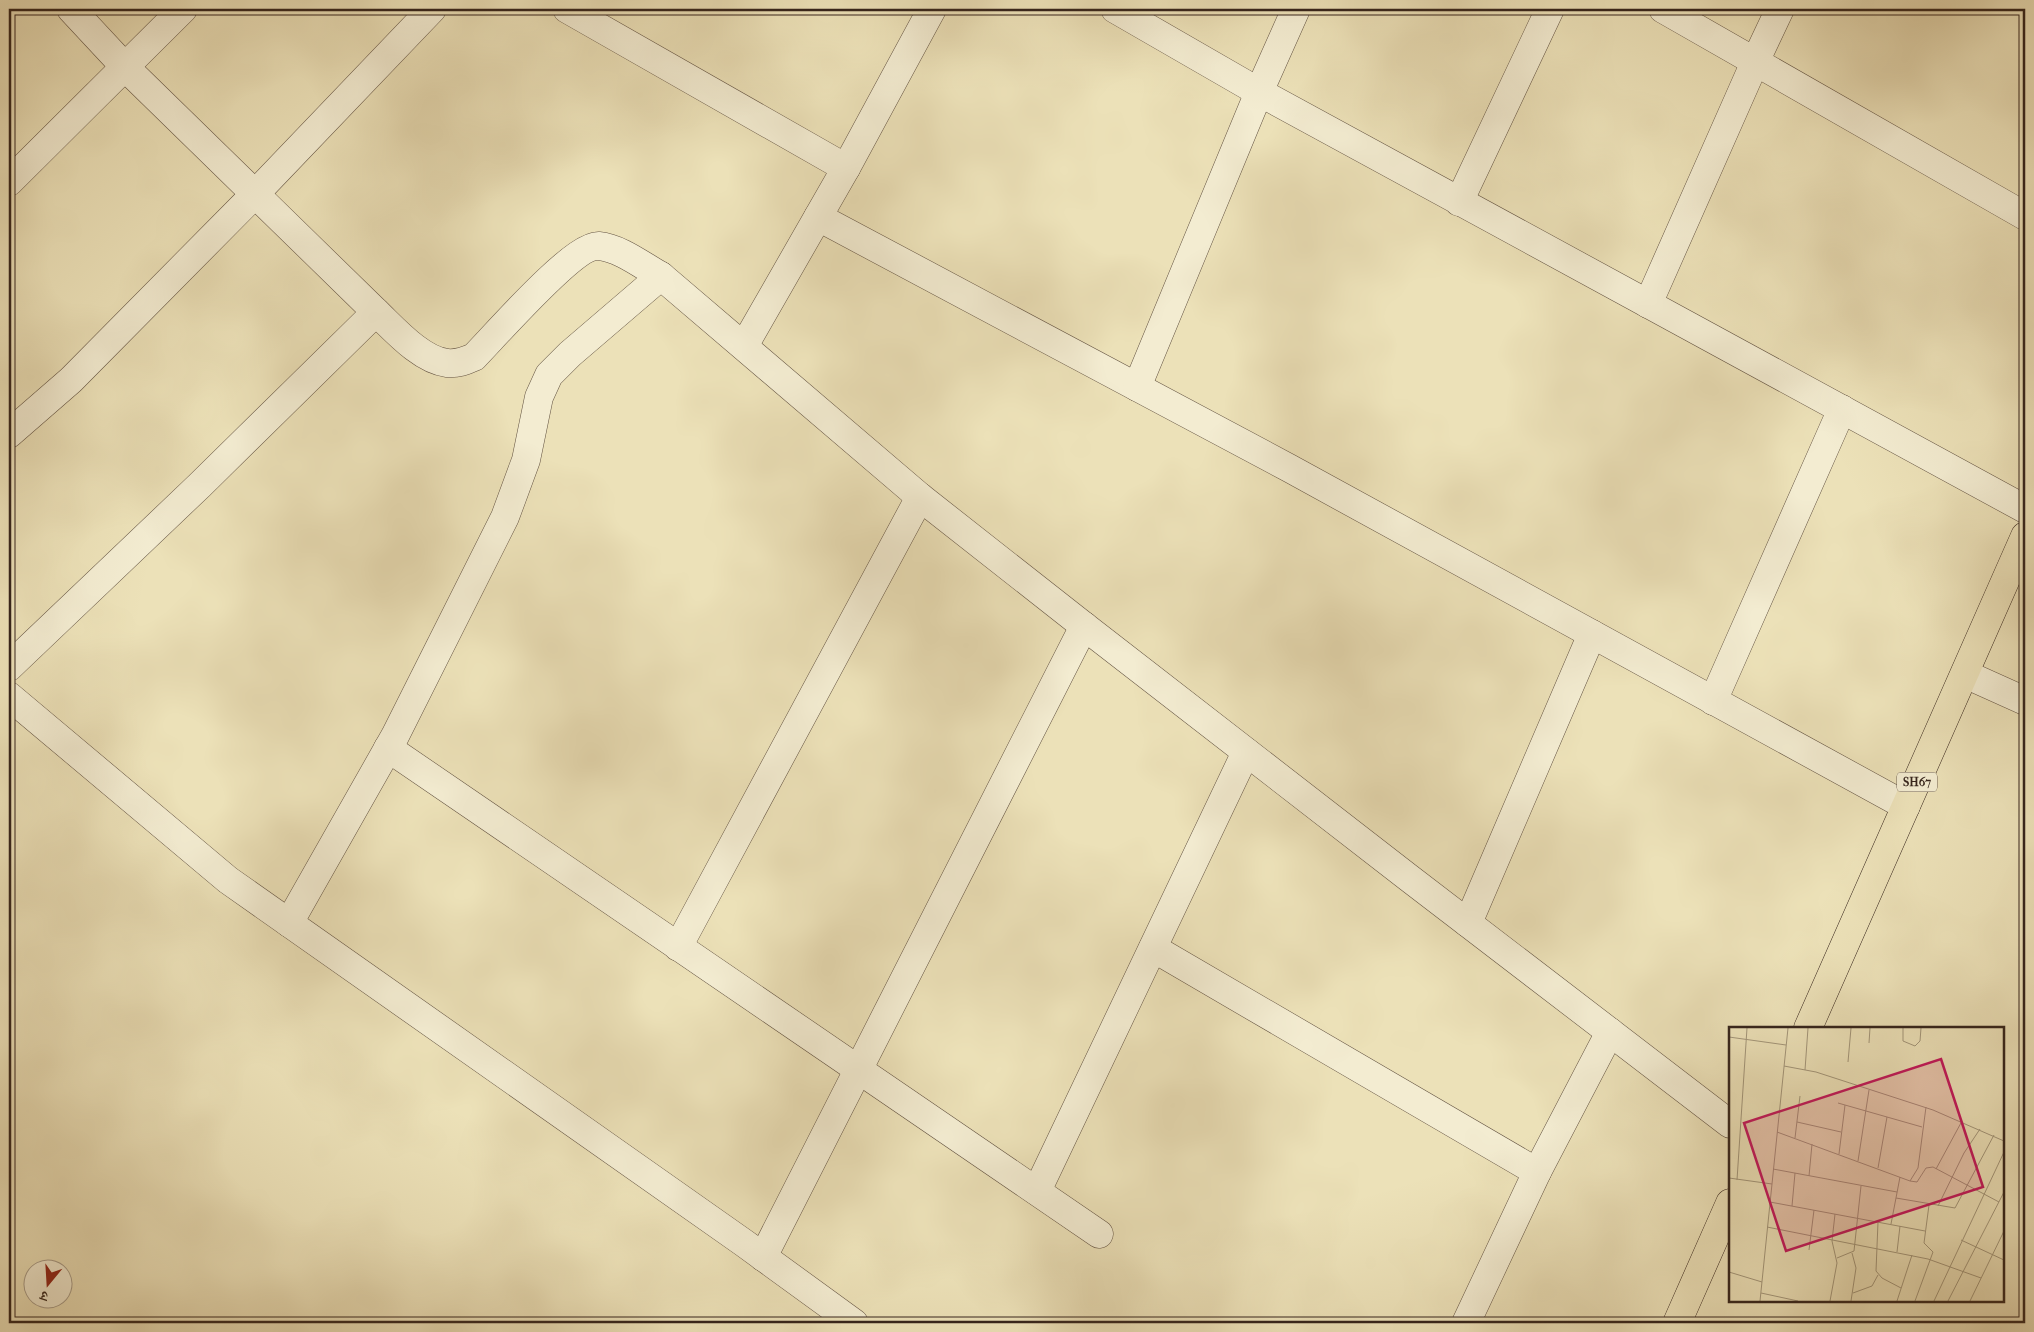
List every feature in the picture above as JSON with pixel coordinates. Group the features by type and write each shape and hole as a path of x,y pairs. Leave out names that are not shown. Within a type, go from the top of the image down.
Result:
{"main road":[{"name":"SH67","path":"1808,1027 2025,536"},
{"path":"1677,1323 1729,1205"}],"street":[{"path":"71,9 125,67 376,312 405,340 429,357 446,363 459,363 474,357 558,271 587,249 598,246 615,250 661,276 920,497 1246,752 1729,1123"},
{"path":"9,182 183,9"},
{"path":"9,434 71,380 256,194 432,9"},
{"path":"567,9 846,168"},
{"path":"744,346 846,168 932,9"},
{"path":"1115,9 1259,92 1459,202 2025,509"},
{"path":"1137,387 1259,92 1296,9"},
{"path":"1459,202 1550,9"},
{"path":"1663,9 2025,216"},
{"path":"1648,304 1780,9"},
{"path":"818,217 1289,468 1906,806"},
{"path":"289,923 388,748 505,516 526,460 539,397 549,375 570,354 661,276"},
{"path":"9,667 200,485 376,312"},
{"path":"1713,701 1842,409"},
{"path":"678,947 920,497"},
{"path":"763,1257 1084,626"},
{"path":"1468,923 1592,634"},
{"path":"1965,674 2025,701"},
{"path":"9,696 228,880 854,1323"},
{"path":"388,748 1099,1234"},
{"path":"1037,1192 1246,752"},
{"path":"1153,948 1537,1172"},
{"path":"1466,1323 1537,1172 1610,1032"}]}
